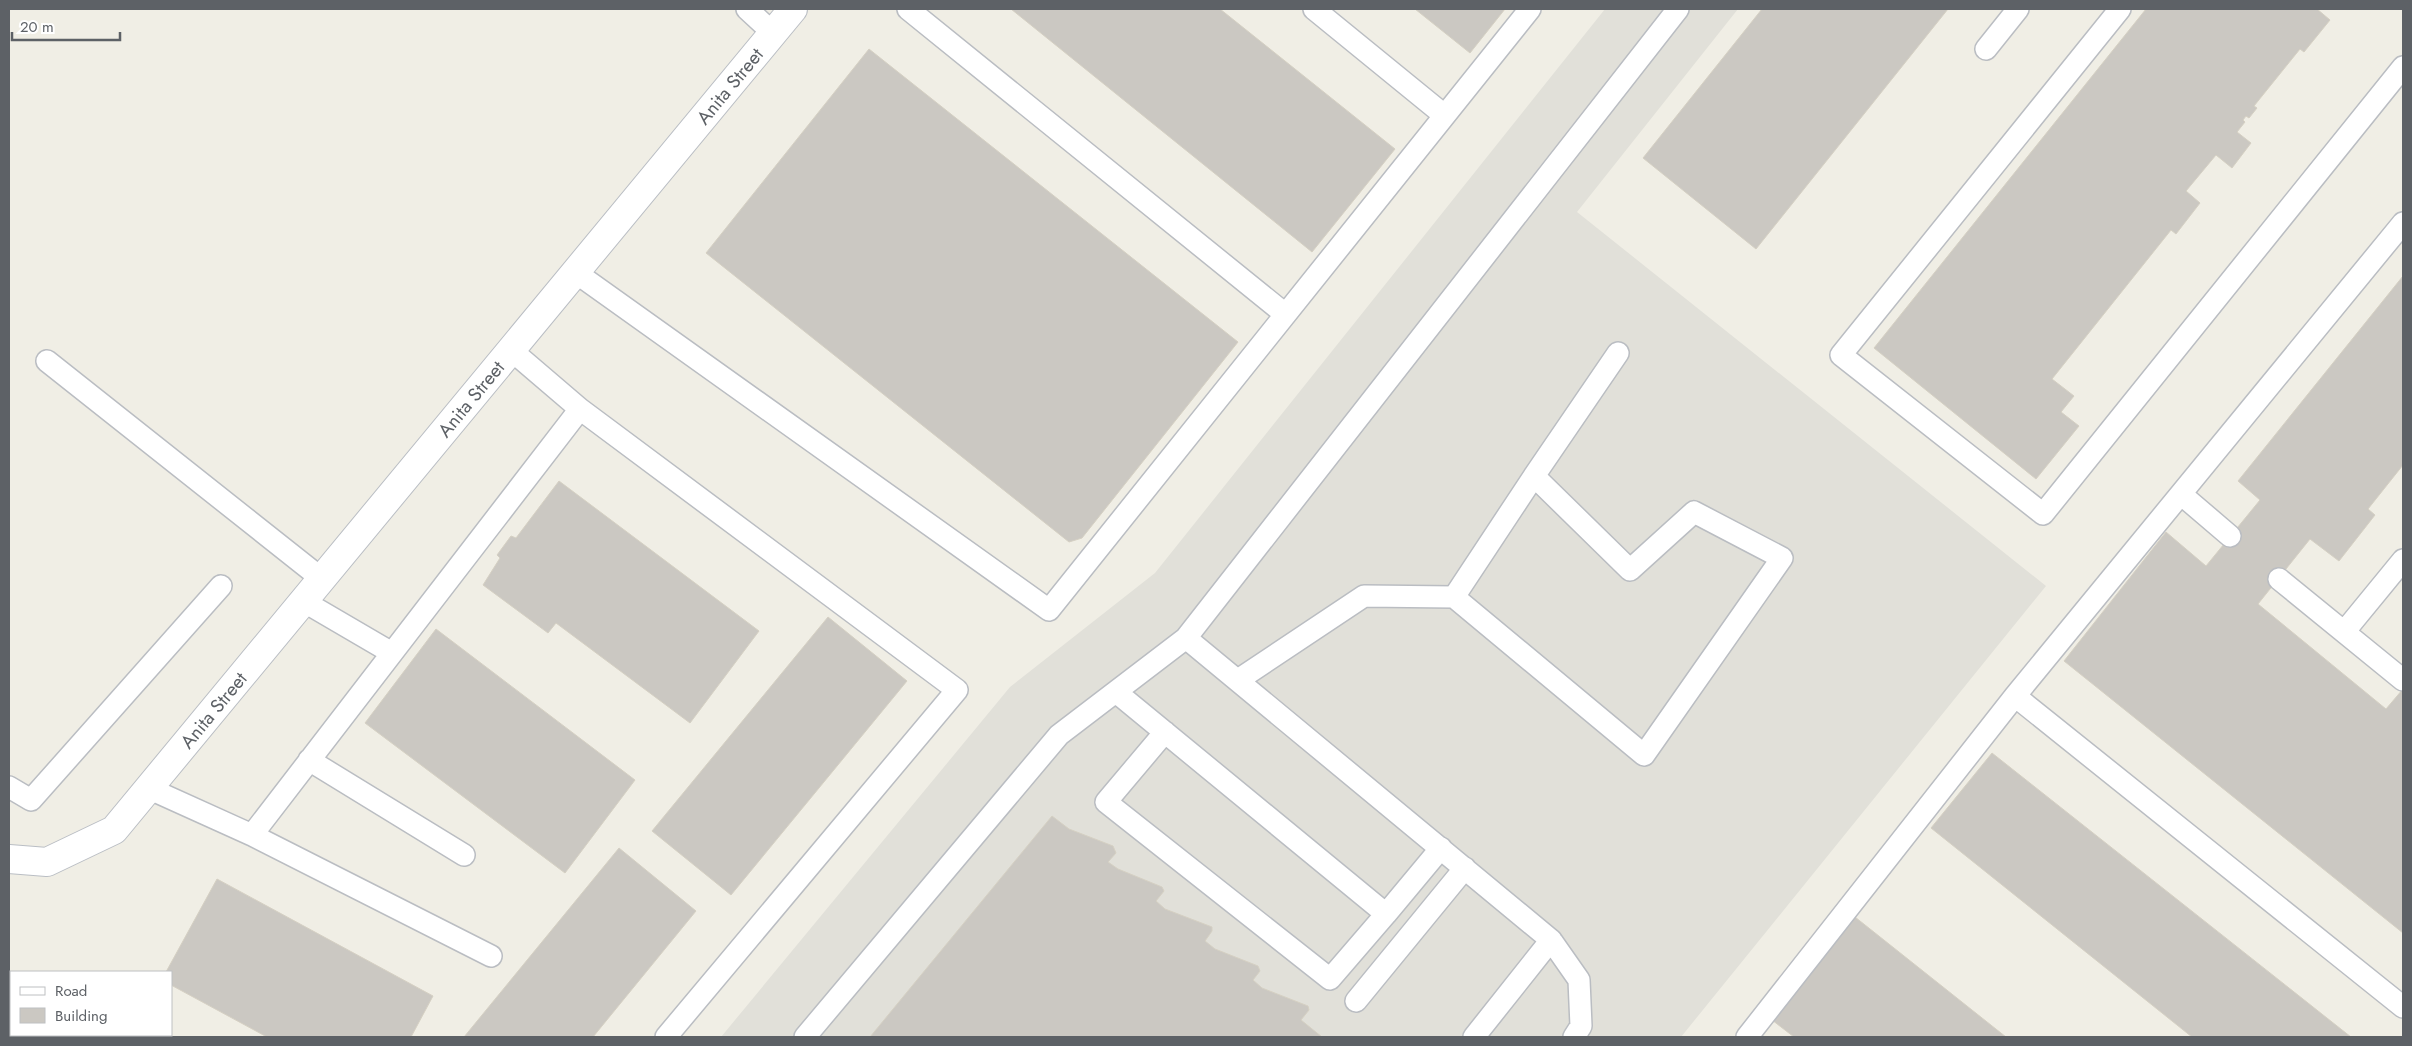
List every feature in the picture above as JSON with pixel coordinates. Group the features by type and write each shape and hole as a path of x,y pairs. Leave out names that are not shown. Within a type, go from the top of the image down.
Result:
{"street":[{"name":"Anita Street","path":"9,859 47,862 114,830 793,9"}],"lane":[{"path":"747,9 773,33"},
{"path":"908,9 1285,314"},
{"path":"1314,9 1444,115"},
{"path":"575,272 1049,610 1530,9"},
{"path":"805,1037 1059,735 1186,638 1678,9"},
{"path":"1986,49 2018,9"},
{"path":"2120,9 1841,355 2043,514 2403,67"},
{"path":"1747,1037 2015,696 2182,495 2403,223"},
{"path":"511,350 580,409 957,690 666,1037"},
{"path":"1454,596 1618,353"},
{"path":"47,360 322,579"},
{"path":"252,835 580,409"},
{"path":"1238,680 1364,596 1454,596 1644,755 1782,558 1694,512 1630,570 1534,476"},
{"path":"2182,495 2230,536"},
{"path":"2344,632 2403,560"},
{"path":"2279,578 2403,680"},
{"path":"9,787 31,800 221,586"},
{"path":"303,601 392,653"},
{"path":"1186,638 1551,940 1579,980 1581,1026 1574,1037"},
{"path":"1116,692 1386,914"},
{"path":"2015,696 2403,1007"},
{"path":"1165,732 1106,802 1330,979 1441,848"},
{"path":"309,760 464,855"},
{"path":"148,788 252,835 491,956"},
{"path":"1356,1001 1465,868"},
{"path":"1474,1037 1551,940"}],"shaded area":[{"path":"1605,9 1738,9 1577,212 2046,586 1681,1037 721,1037 1010,687 1155,573"}],"building":[{"path":"1011,9 1220,9 1395,149 1312,252"},
{"path":"1415,9 1505,9 1470,53"},
{"path":"1762,9 1948,9 1756,249 1643,158"},
{"path":"2146,9 2317,9 2330,20 2304,52 2300,49 2254,106 2257,108 2249,118 2246,116 2243,120 2245,122 2237,132 2251,143 2232,168 2216,155 2186,191 2200,203 2176,234 2171,230 2052,379 2074,396 2061,412 2079,426 2036,479 1874,348"},
{"path":"869,49 1238,342 1082,538 1069,542 706,253"},
{"path":"2403,276 2403,465 2368,509 2375,515 2339,561 2310,539 2258,604 2386,709 2403,689 2403,933 2064,661 2166,532 2206,566 2260,500 2238,481"},
{"path":"559,481 759,631 690,723 556,623 548,633 483,585 500,558 497,555 511,536 516,538"},
{"path":"828,617 907,681 731,895 652,831"},
{"path":"436,629 635,780 565,873 365,723"},
{"path":"1992,753 2351,1037 2192,1037 1931,828"},
{"path":"1052,816 1069,829 1113,846 1116,853 1108,862 1118,869 1162,887 1164,891 1156,901 1165,909 1212,927 1212,931 1205,941 1215,949 1258,966 1260,971 1253,980 1262,988 1308,1006 1309,1010 1301,1020 1322,1037 870,1037"},
{"path":"619,848 696,911 593,1037 464,1037"},
{"path":"217,879 433,996 411,1037 267,1037 172,986 172,971 167,971"},
{"path":"1855,917 2006,1037 1794,1037 1772,1020"}]}
